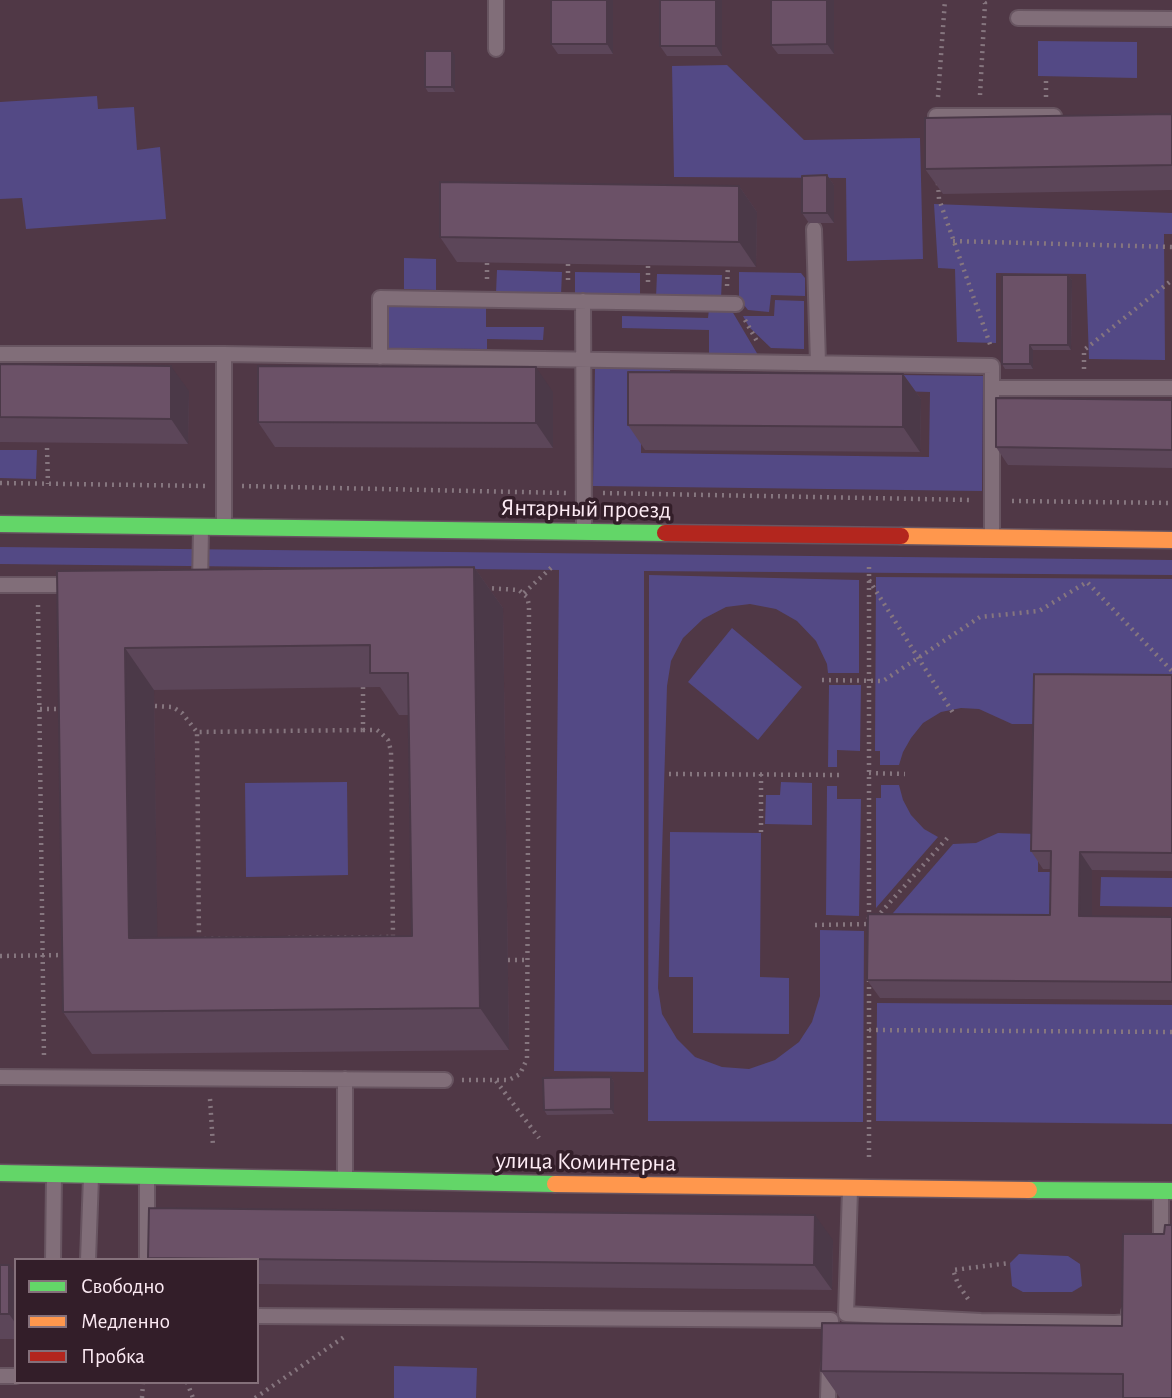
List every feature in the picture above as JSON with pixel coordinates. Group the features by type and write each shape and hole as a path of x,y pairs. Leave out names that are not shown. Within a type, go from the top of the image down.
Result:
{"street":[{"name":"Янтарный проезд","path":"0,524 1172,540"},
{"name":"улица Коминтерна","path":"0,1173 869,1189 1167,1191"}],"lane":[{"path":"496,0 496,49"},
{"path":"1018,18 1172,19"},
{"path":"936,116 1071,116"},
{"path":"814,229 818,363"},
{"path":"380,357 380,298 736,304"},
{"path":"583,301 584,532"},
{"path":"0,354 224,354 992,366 992,537"},
{"path":"224,354 224,527"},
{"path":"992,388 1172,388"},
{"path":"200,586 201,526"},
{"path":"0,585 92,585"},
{"path":"0,1077 445,1080"},
{"path":"345,1079 345,1180"},
{"path":"52,1258 54,1174"},
{"path":"88,1258 91,1175"},
{"path":"146,1258 147,1176"},
{"path":"846,1314 850,1188"},
{"path":"1151,1253 1162,1253 1167,1191"},
{"path":"259,1316 831,1320 846,1314 981,1321 1129,1322 1129,1295"},
{"path":"828,1398 831,1320"}],"path":[{"path":"936,116 945,0"},
{"path":"979,116 985,3 981,0"},
{"path":"938,173 939,199 991,346 992,366"},
{"path":"953,241 1172,247"},
{"path":"1084,388 1084,350 1172,280"},
{"path":"736,304 770,363"},
{"path":"47,448 48,484"},
{"path":"869,536 869,926"},
{"path":"869,580 954,716"},
{"path":"822,680 883,681 980,617 1039,611 1087,582 1172,671"},
{"path":"38,585 44,1077"},
{"path":"445,1080 509,1080 520,1074 527,1059 529,605 527,597 519,590 474,588"},
{"path":"363,687 363,730"},
{"path":"155,706 173,708 182,713 197,732 199,939 195,946"},
{"path":"39,709 64,709"},
{"path":"197,732 377,730 382,733 388,740 391,751 393,937"},
{"path":"669,774 842,775"},
{"path":"761,774 761,833"},
{"path":"869,774 905,774"},
{"path":"815,925 869,926 950,835"},
{"path":"199,939 393,937 401,943"},
{"path":"0,956 67,955"},
{"path":"508,960 527,960"},
{"path":"869,978 869,1189"},
{"path":"869,1030 1172,1032"},
{"path":"495,1080 539,1138"},
{"path":"981,1321 958,1284 953,1270 1010,1263"},
{"path":"255,1398 372,1317"}],"shaded area":[{"path":"1038,41 1137,42 1137,78 1038,76"},
{"path":"727,65 804,140 920,138 923,259 847,261 846,178 674,177 672,66"},
{"path":"97,96 98,109 134,107 137,150 160,147 166,219 26,229 22,198 0,199 0,102"},
{"path":"934,204 1172,213 1172,234 1164,234 1165,360 1089,359 1086,274 996,273 996,343 957,342 955,269 938,268"},
{"path":"404,258 436,259 436,290 404,289"},
{"path":"497,270 562,272 561,295 496,293"},
{"path":"575,272 640,273 640,297 575,295"},
{"path":"739,272 801,273 805,278 805,296 771,295 769,312 748,310 739,299"},
{"path":"657,274 722,275 721,299 656,297"},
{"path":"775,300 804,301 804,349 771,348 749,327 743,316 774,316"},
{"path":"380,305 486,306 486,327 544,327 543,340 487,339 487,349 380,348"},
{"path":"709,309 732,311 758,355 709,353 709,330 622,328 622,316 708,318"},
{"path":"595,368 670,369 670,391 641,391 641,453 929,457 930,392 898,391 899,375 983,376 982,491 593,486"},
{"path":"0,450 37,450 36,479 0,478"},
{"path":"0,547 1172,560 1172,575 644,571 644,1072 554,1071 559,570 0,564"},
{"path":"649,575 859,580 859,673 828,673 827,664 816,641 797,621 776,609 750,604 726,607 703,619 683,638 671,661 667,686 658,988 662,1014 677,1039 695,1057 722,1067 749,1069 775,1060 799,1042 812,1022 820,996 820,930 864,931 863,1122 648,1121"},
{"path":"876,577 1172,579 1172,690 1040,724 1012,724 979,709 961,708 941,712 923,723 911,738 899,765 880,765 880,751 875,751"},
{"path":"732,628 802,687 758,740 688,682"},
{"path":"829,685 861,685 860,751 837,750 837,767 828,767"},
{"path":"347,782 348,875 246,877 245,783"},
{"path":"781,782 812,783 812,825 765,824 766,795 780,795"},
{"path":"881,785 899,785 911,815 924,829 938,837 876,908 876,798 881,798"},
{"path":"827,786 837,786 837,799 861,799 859,916 826,915"},
{"path":"670,832 761,833 760,977 789,978 789,1034 693,1033 693,977 669,977"},
{"path":"998,833 1038,834 1038,872 1058,872 1058,930 880,928 953,844 976,843"},
{"path":"1101,877 1172,878 1172,907 1100,906"},
{"path":"877,1003 1172,1005 1172,1124 876,1121"},
{"path":"1019,1254 1068,1256 1080,1264 1082,1286 1072,1292 1023,1292 1012,1286 1010,1263"},
{"path":"394,1366 477,1368 476,1398 394,1398"}],"building":[{"path":"551,0 607,0 607,44 551,44"},
{"path":"660,0 716,0 716,46 660,46"},
{"path":"771,0 827,0 827,44 771,45"},
{"path":"425,51 452,51 452,87 425,87"},
{"path":"1172,114 1172,165 925,169 925,118"},
{"path":"827,175 827,213 802,213 802,176"},
{"path":"440,182 739,186 739,242 440,237"},
{"path":"1002,275 1068,275 1068,345 1030,345 1030,364 1002,364"},
{"path":"0,364 171,366 171,419 0,417"},
{"path":"258,366 536,367 536,423 258,422"},
{"path":"628,372 903,374 903,427 628,425"},
{"path":"996,398 1172,400 1172,450 996,447"},
{"path":"474,567 480,1008 63,1012 57,571","holes":["370,645 370,673 408,673 412,936 129,938 125,648"]},
{"path":"1034,674 1172,675 1172,853 1080,852 1079,916 1172,917 1172,982 867,980 868,914 1050,915 1051,851 1031,851"},
{"path":"611,1077 611,1109 544,1110 543,1078"},
{"path":"149,1208 815,1215 814,1265 148,1258"},
{"path":"1165,1225 1172,1225 1172,1398 1123,1398 1123,1374 821,1371 822,1323 1122,1326 1123,1234 1164,1234"},
{"path":"0,1265 9,1265 9,1314 0,1314"}],"traffic: fast":[{"path":"0,524 665,533"},
{"path":"0,1173 555,1184"},
{"path":"1029,1190 1172,1191"}],"traffic: slow":[{"path":"901,536 1172,540"},
{"path":"555,1184 1029,1190"}],"traffic: jam":[{"path":"665,533 901,536"}]}
